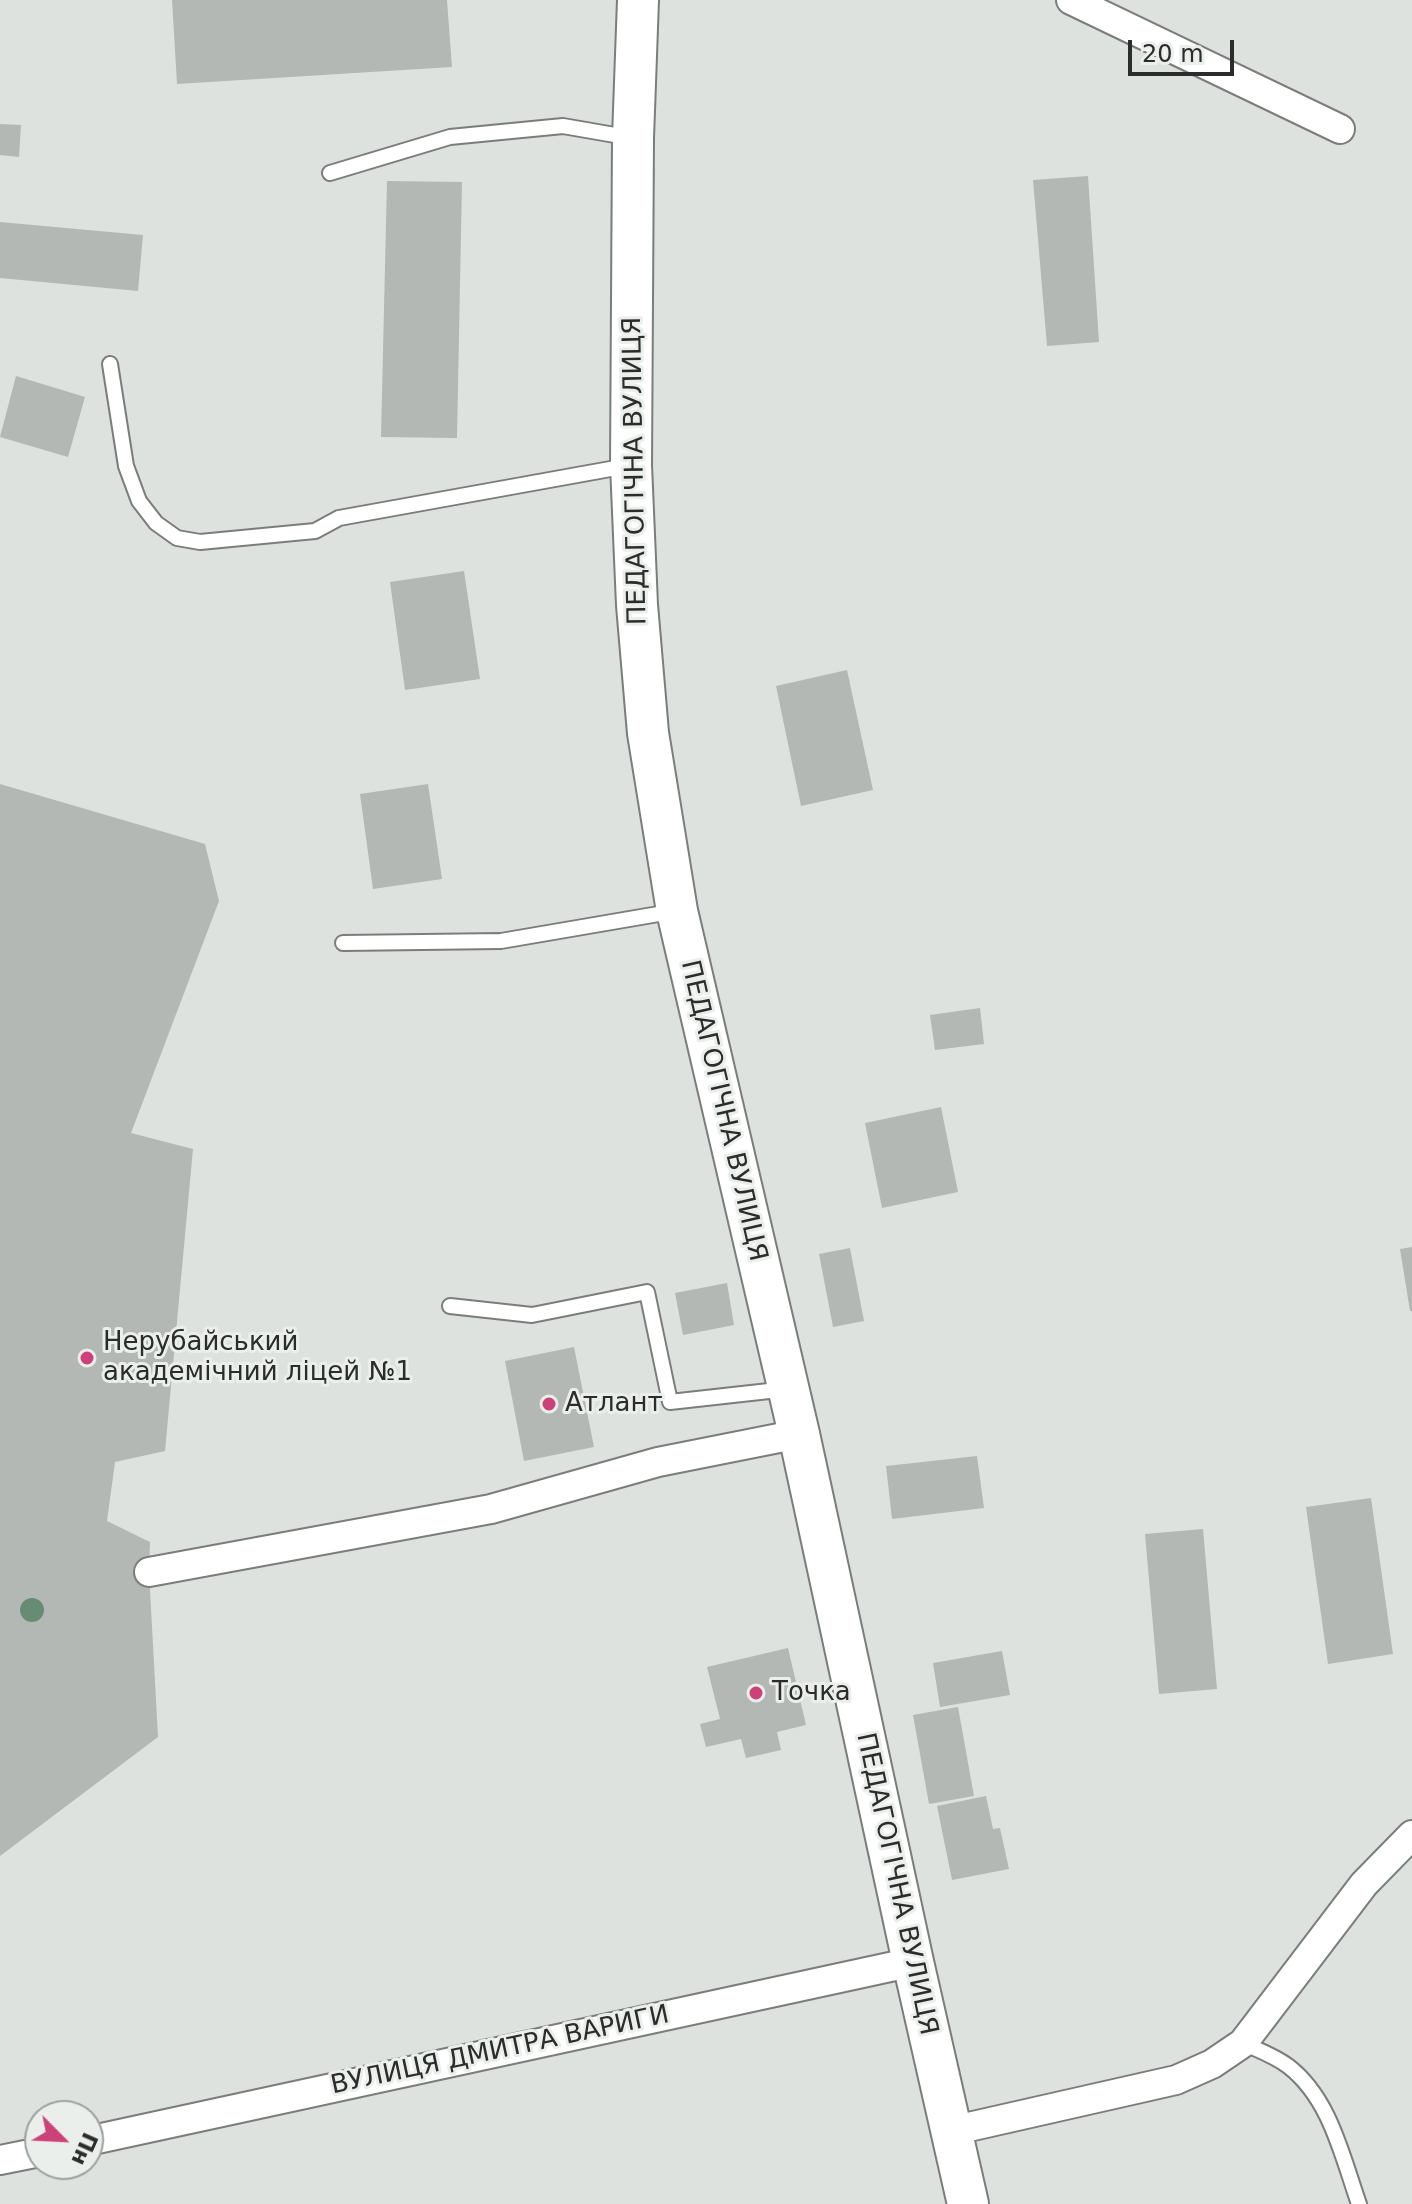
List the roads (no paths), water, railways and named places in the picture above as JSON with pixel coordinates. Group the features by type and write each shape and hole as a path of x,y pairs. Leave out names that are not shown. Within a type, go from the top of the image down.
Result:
{"street":[{"name":"ПЕДАГОГІЧНА ВУЛИЦЯ","path":"638,0 633,138 631,465 637,605 648,733 677,911 799,1434 968,2204"},
{"path":"1071,0 1340,129"},
{"path":"149,1572 491,1509 658,1462 799,1434"},
{"path":"951,2131 1176,2080 1212,2064 1243,2043 1364,1884 1412,1835"},
{"name":"ВУЛИЦЯ ДМИТРА ВАРИГИ","path":"104,2138 913,1962"},
{"path":"0,2160 24,2155"}],"lane":[{"path":"330,173 450,137 563,126 633,138"},
{"path":"110,364 126,466 139,501 156,523 177,538 200,542 315,531 339,518 631,465"},
{"path":"343,943 501,941 677,911"},
{"path":"450,1306 532,1315 647,1292 670,1402 788,1388"},
{"path":"1243,2043 1286,2064 1307,2083 1335,2134 1359,2204"}],"place":[{"name":"Нерубайський академічний ліцей №1","path":"87,1358"},
{"name":"Атлант","path":"549,1404"},
{"name":"Точка","path":"756,1693"}]}
